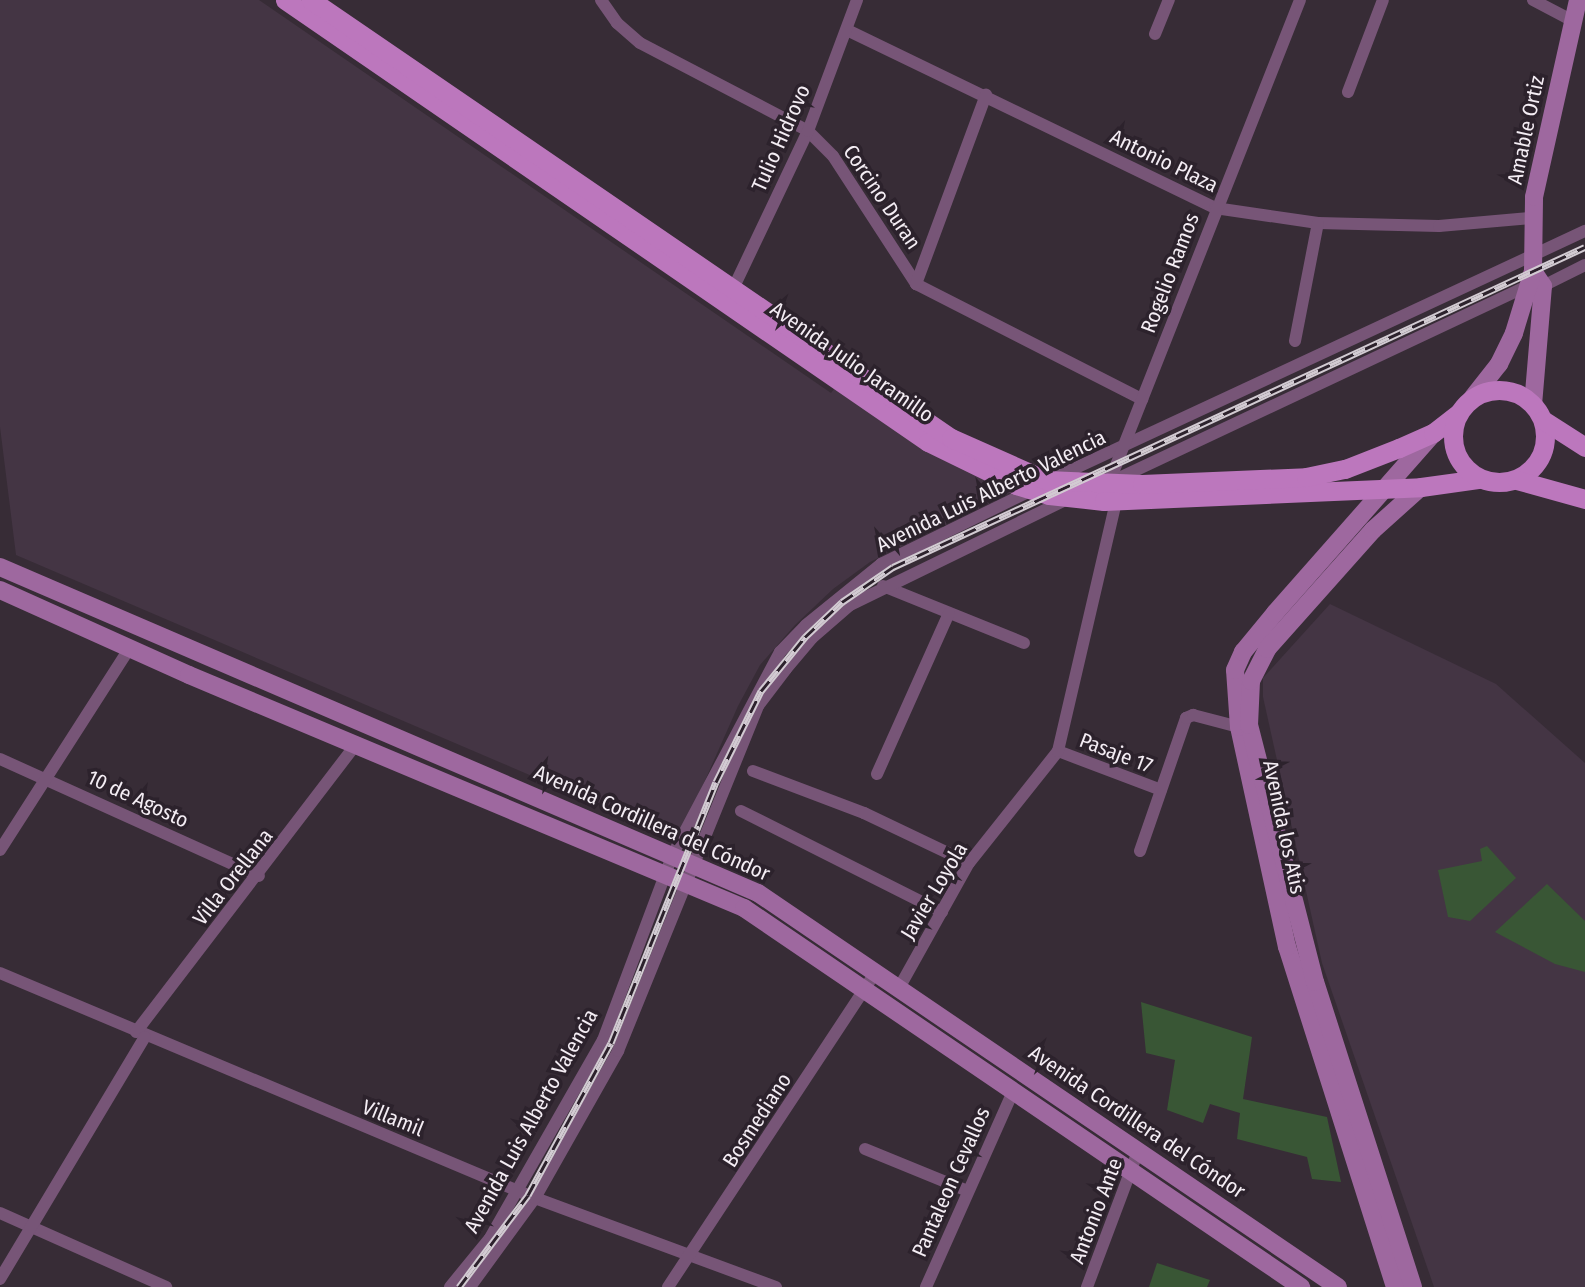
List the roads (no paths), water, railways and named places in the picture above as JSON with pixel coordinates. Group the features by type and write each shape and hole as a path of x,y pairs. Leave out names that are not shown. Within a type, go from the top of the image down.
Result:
{"main road":[{"name":"Avenida Julio Jaramillo","path":"285,0 928,442 965,464 1032,490 1069,498 1112,492 1306,477 1345,470 1433,433 1457,414"},
{"name":"Avenida Julio Jaramillo","path":"311,0 951,438 990,459 1050,480 1112,492 1380,490 1479,479"},
{"path":"1585,447 1504,390 1473,397 1457,414 1452,444 1467,470 1479,479 1498,483 1517,480 1585,499"},
{"path":"1517,480 1542,455 1538,413"}],"street":[{"name":"Corcino Duran","path":"601,0 617,23 640,43 808,131 833,156 916,284"},
{"name":"Tulio Hidrovo","path":"733,289 808,131 857,0"},
{"path":"1155,34 1169,0"},
{"name":"Rogelio Ramos","path":"1058,751 1122,448 1215,208 1300,0"},
{"path":"1348,92 1382,0"},
{"path":"1533,0 1573,21"},
{"name":"Amable Ortiz","path":"1538,413 1531,218 1578,0"},
{"name":"Antonio Plaza","path":"847,30 1215,208 1318,223 1439,226 1531,218"},
{"path":"986,95 916,284 1142,399"},
{"path":"1295,341 1318,223"},
{"name":"Avenida Luis Alberto Valencia","path":"1112,492 1534,274 1585,231"},
{"name":"Avenida Luis Alberto Valencia","path":"450,1287 490,1238 603,1040 673,854 750,702 780,652 806,625 881,564 1050,480 1534,274 1585,265"},
{"name":"Amable Ortiz","path":"1473,397 1499,364 1514,333 1534,274"},
{"name":"Avenida los Atis","path":"1395,1287 1287,947 1239,727 1235,670 1243,652 1380,490 1433,433"},
{"name":"Avenida los Atis","path":"1413,1287 1315,982 1249,725 1251,681 1267,649 1373,530 1421,487"},
{"name":"Avenida Luis Alberto Valencia","path":"470,1287 535,1198 618,1051 758,706 812,638 849,605 883,586 1069,498"},
{"name":"Avenida Cordillera del Cóndor","path":"0,568 694,862 758,892 1338,1287"},
{"path":"883,586 1024,643"},
{"name":"Avenida Cordillera del Cóndor","path":"0,590 744,908 1012,1094 1132,1171 1290,1283"},
{"path":"877,774 948,613"},
{"path":"0,850 131,646"},
{"path":"1140,851 1186,718 1192,715 1239,727"},
{"name":"Villa Orellana","path":"0,1279 141,1034 357,743"},
{"name":"Pasaje 17","path":"1058,751 1161,790"},
{"name":"Javier Loyola","path":"899,988 969,863 1058,751"},
{"name":"10 de Agosto","path":"0,759 259,876"},
{"path":"753,771 864,813 969,863"},
{"path":"741,811 942,912"},
{"name":"Bosmediano","path":"668,1287 876,972"},
{"name":"Villamil","path":"0,973 535,1198 692,1253 775,1287"},
{"name":"Pantaleon Cevallos","path":"926,1287 1012,1094"},
{"path":"864,1149 968,1191"},
{"name":"Antonio Ante","path":"1087,1287 1139,1149"},
{"path":"0,1213 166,1287"}],"railway":[{"path":"459,1287 528,1195 611,1043 716,782 761,691 805,637 842,602 893,567 1585,247"}]}
